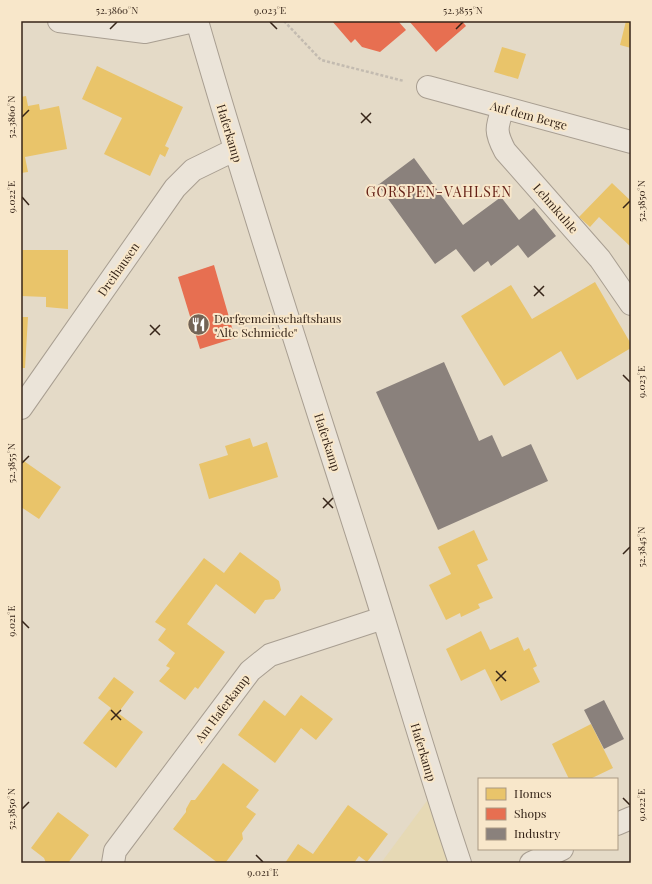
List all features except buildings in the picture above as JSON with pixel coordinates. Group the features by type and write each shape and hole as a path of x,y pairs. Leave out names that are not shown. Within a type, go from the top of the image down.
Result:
{"street":[{"path":"59,21 145,32 194,21"},
{"name":"Haferkamp","path":"197,21 234,150 384,618 436,790 460,863"},
{"name":"Auf dem Berge","path":"428,87 631,142"},
{"name":"Lehmkuhle","path":"503,108 496,125 497,137 505,151 600,259 631,304"},
{"name":"Dreihausen","path":"21,408 174,188 193,170 234,150"},
{"name":"Am Haferkamp","path":"113,863 114,850 250,671 270,655 384,618"},
{"path":"618,824 631,818"},
{"path":"531,863 560,850"}],"path":[{"path":"284,21 321,60 428,87"}],"shaded area":[{"path":"435,790 460,863 381,863"}],"place":[{"name":"Dorfgemeinschaftshaus \"Alte Schmiede\"","path":"198,325"}],"district":[{"name":"GORSPEN-VAHLSEN","path":"439,191"}]}
